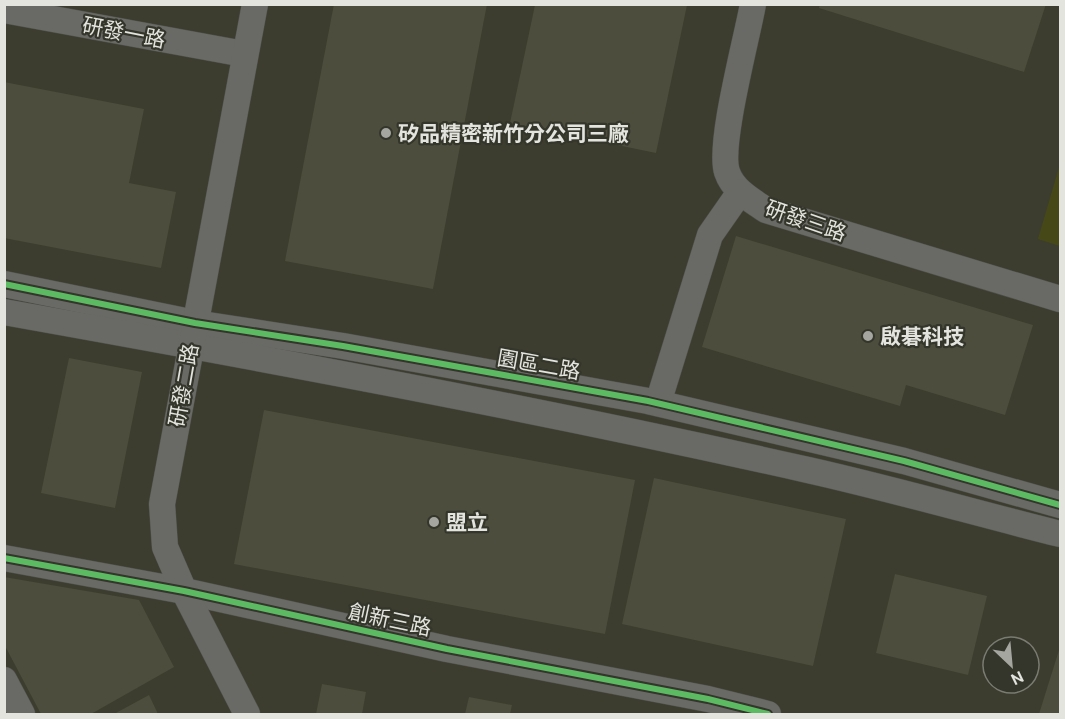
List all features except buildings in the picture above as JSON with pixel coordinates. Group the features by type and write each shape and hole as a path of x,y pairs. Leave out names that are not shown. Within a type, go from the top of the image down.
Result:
{"street":[{"name":"研發二路","path":"247,714 184,591 165,547 162,504 255,4"},
{"name":"研發三路","path":"753,4 725,145 727,172 740,192 765,210 1060,298"},
{"name":"研發一路","path":"4,10 244,54"},
{"path":"658,403 710,235 740,192"},
{"name":"園區二路","path":"4,284 192,334 456,397 744,456 1060,534"},
{"name":"園區二路","path":"4,312 192,334 343,346 658,403 904,461 1060,505"},
{"name":"創新三路","path":"4,558 184,591 447,649 708,699 768,714"},
{"path":"4,680 22,714"}],"shaded area":[{"path":"5,5 1060,5 1060,714 5,714"}],"green space":[{"path":"1060,164 1060,246 1038,239"}],"cycle path":[{"path":"4,284 195,323 343,346 648,401 904,461 1060,505"},
{"path":"4,558 184,591 447,649 708,699 768,714"}],"place":[{"name":"矽品精密新竹分公司三廠","path":"386,133"},
{"name":"啟碁科技","path":"868,336"},
{"name":"盟立","path":"434,522"}]}
